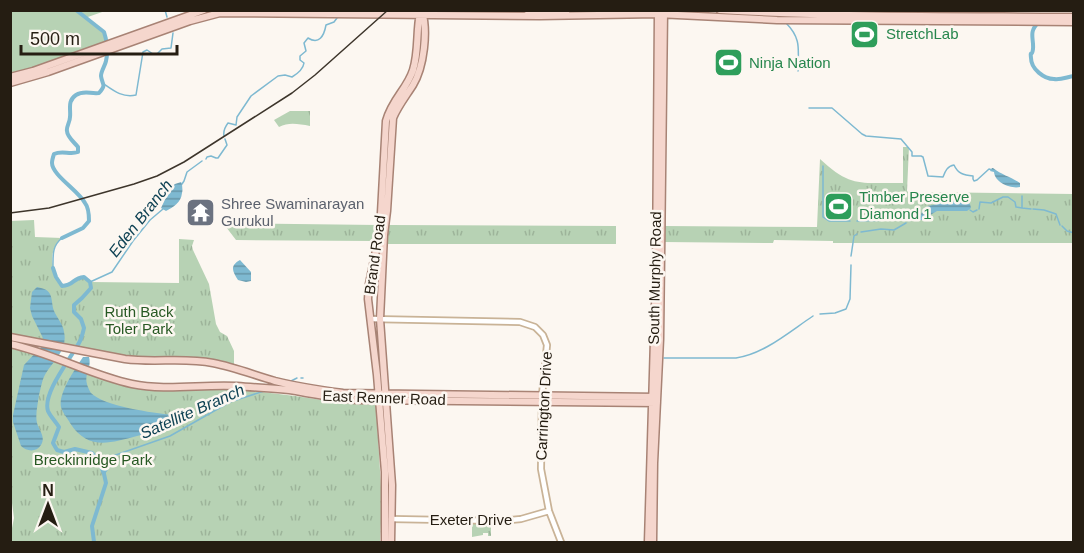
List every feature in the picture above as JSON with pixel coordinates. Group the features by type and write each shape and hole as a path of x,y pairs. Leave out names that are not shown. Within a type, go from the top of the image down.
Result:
{"main road":[{"path":"116,45 204,10"},
{"path":"527,10 567,10"},
{"path":"720,10 778,14 1033,19 1074,22"},
{"path":"10,83 116,45 220,13 300,11 661,12 824,20 1074,17"},
{"name":"Brand Road","path":"391,543 382,397 380,319 384,235 393,118 413,85 422,61 421,12"},
{"name":"South Murphy Road","path":"653,543 661,12"},
{"path":"824,20 824,18 853,15"},
{"name":"Brand Road","path":"382,397 378,383 368,298 369,284 380,231 387,122 391,106 412,74 421,45"},
{"path":"10,77 47,69"},
{"name":"East Renner Road","path":"10,337 143,361 207,362 318,390 368,393 382,397"},
{"name":"East Renner Road","path":"14,344 107,378 149,386 253,387 344,399 382,397 655,400"},
{"path":"368,393 375,390 378,383"},
{"name":"South Murphy Road","path":"648,543 649,474 655,400"},
{"name":"Brand Road","path":"385,543 388,519"}],"street":[{"name":"Carrington Drive","path":"371,319 520,322 535,327 543,335 547,345 542,399 541,469 549,511 561,543"},
{"name":"Exeter Drive","path":"388,519 501,521 521,519 549,511"}],"green space":[{"path":"10,11 105,11 85,18 104,34 105,42 11,75"},
{"path":"290,111 310,111 310,126 290,124 279,127 274,120"},
{"path":"903,147 909,147 907,191 912,195 920,192 1073,194 1073,243 833,243 833,241 774,240 773,243 663,242 663,226 817,227 820,159 831,169 850,180 867,183 903,183"},
{"name":"Ruth Back Toler Park","path":"34,220 35,237 62,238 54,249 52,261 55,274 62,286 84,277 90,282 179,283 179,239 194,240 193,250 209,284 216,324 220,332 227,336 234,351 234,366 137,358 11,335 10,221"},
{"path":"223,223 378,225 374,241 236,240"},
{"path":"388,225 616,226 616,244 385,244"},
{"name":"Breckinridge Park","path":"10,346 102,379 136,387 229,388 335,402 376,404 382,504 380,542 11,542 14,518 10,488"},
{"path":"472,523 491,523 491,536 483,533 483,535 472,537"}],"water":[{"path":"992,168 1020,183 1020,187 1008,186 1000,182 994,172 990,171"},
{"path":"181,182 182,192 178,202 166,211 161,208 171,187"},
{"path":"962,199 970,204 971,208 967,211 937,211 922,220 905,223 920,217 923,209 928,206"},
{"path":"240,260 251,272 251,281 238,280 233,267"},
{"path":"37,287 47,290 51,296 54,311 65,338 60,354 43,381 36,416 42,442 39,448 31,450 21,446 13,415 24,365 41,347 43,338 30,308 32,292"},
{"path":"83,357 89,357 87,386 97,398 142,411 172,415 172,425 118,441 100,443 84,438 70,423 62,409 61,401 68,381"}],"waterway":[{"path":"62,238 83,228 89,221 89,214 82,198 56,173 53,168 53,158 57,153 78,152 78,147 67,133 70,102 73,97 84,92 99,93 103,86 101,74 107,54 104,32 76,10"},
{"path":"165,10 167,17"},
{"name":"Eden Branch","path":"224,136 228,123 236,125 237,117 251,96 278,76 292,77 300,72 304,63 300,60 300,56 306,51 304,43 308,38 318,40 324,33 326,25 337,18"},
{"path":"1039,22 1033,32 1031,54 1033,66 1039,73 1050,79 1074,76"},
{"path":"786,23 797,40 798,71"},
{"path":"104,84 123,95 136,95 143,52 147,50 157,54 162,49 171,48 173,33"},
{"path":"809,108 832,108 866,136 901,139 912,152 912,156 923,157 928,176 943,177 948,168 954,165 962,174 973,176 974,181 989,169 992,170"},
{"name":"Eden Branch","path":"206,159 211,156 218,158 227,145 225,139"},
{"name":"Eden Branch","path":"182,184 187,172 202,161"},
{"path":"823,166 823,217 829,221 850,221"},
{"path":"1022,196 1022,208 1031,209"},
{"path":"979,209 980,202 991,203 1003,197 1008,197 1015,202 1016,207 1022,208"},
{"name":"Eden Branch","path":"90,282 112,272 133,241 150,220 163,209"},
{"path":"1033,209 1056,214 1060,225"},
{"path":"970,210 973,212 977,210"},
{"path":"857,221 892,220 900,217"},
{"path":"861,232 894,230 906,223"},
{"path":"1062,226 1074,233"},
{"path":"851,256 854,236 857,234"},
{"path":"53,268 55,248 62,238"},
{"path":"820,314 835,313 846,309 850,299 851,265"},
{"path":"53,268 62,286 84,277 90,282 91,288 74,305 74,312 81,319 84,328 80,341 53,385 47,403 48,411 59,427 53,443 57,450 64,452 75,449 92,453 99,461 104,474 106,483 92,526 94,542"},
{"path":"664,358 746,356 776,342 813,316"},
{"name":"Satellite Branch","path":"291,381 297,378"},
{"name":"Satellite Branch","path":"104,474 109,467 110,457 170,436 230,402 264,391"}],"railway":[{"path":"10,213 49,208 134,184 157,176 184,162 292,93 388,10"}],"place":[{"name":"StretchLab","path":"865,34"},
{"name":"Ninja Nation","path":"728,63"},
{"name":"Timber Preserve Diamond 1","path":"838,206"},
{"name":"Shree Swaminarayan Gurukul","path":"200,213"}]}
